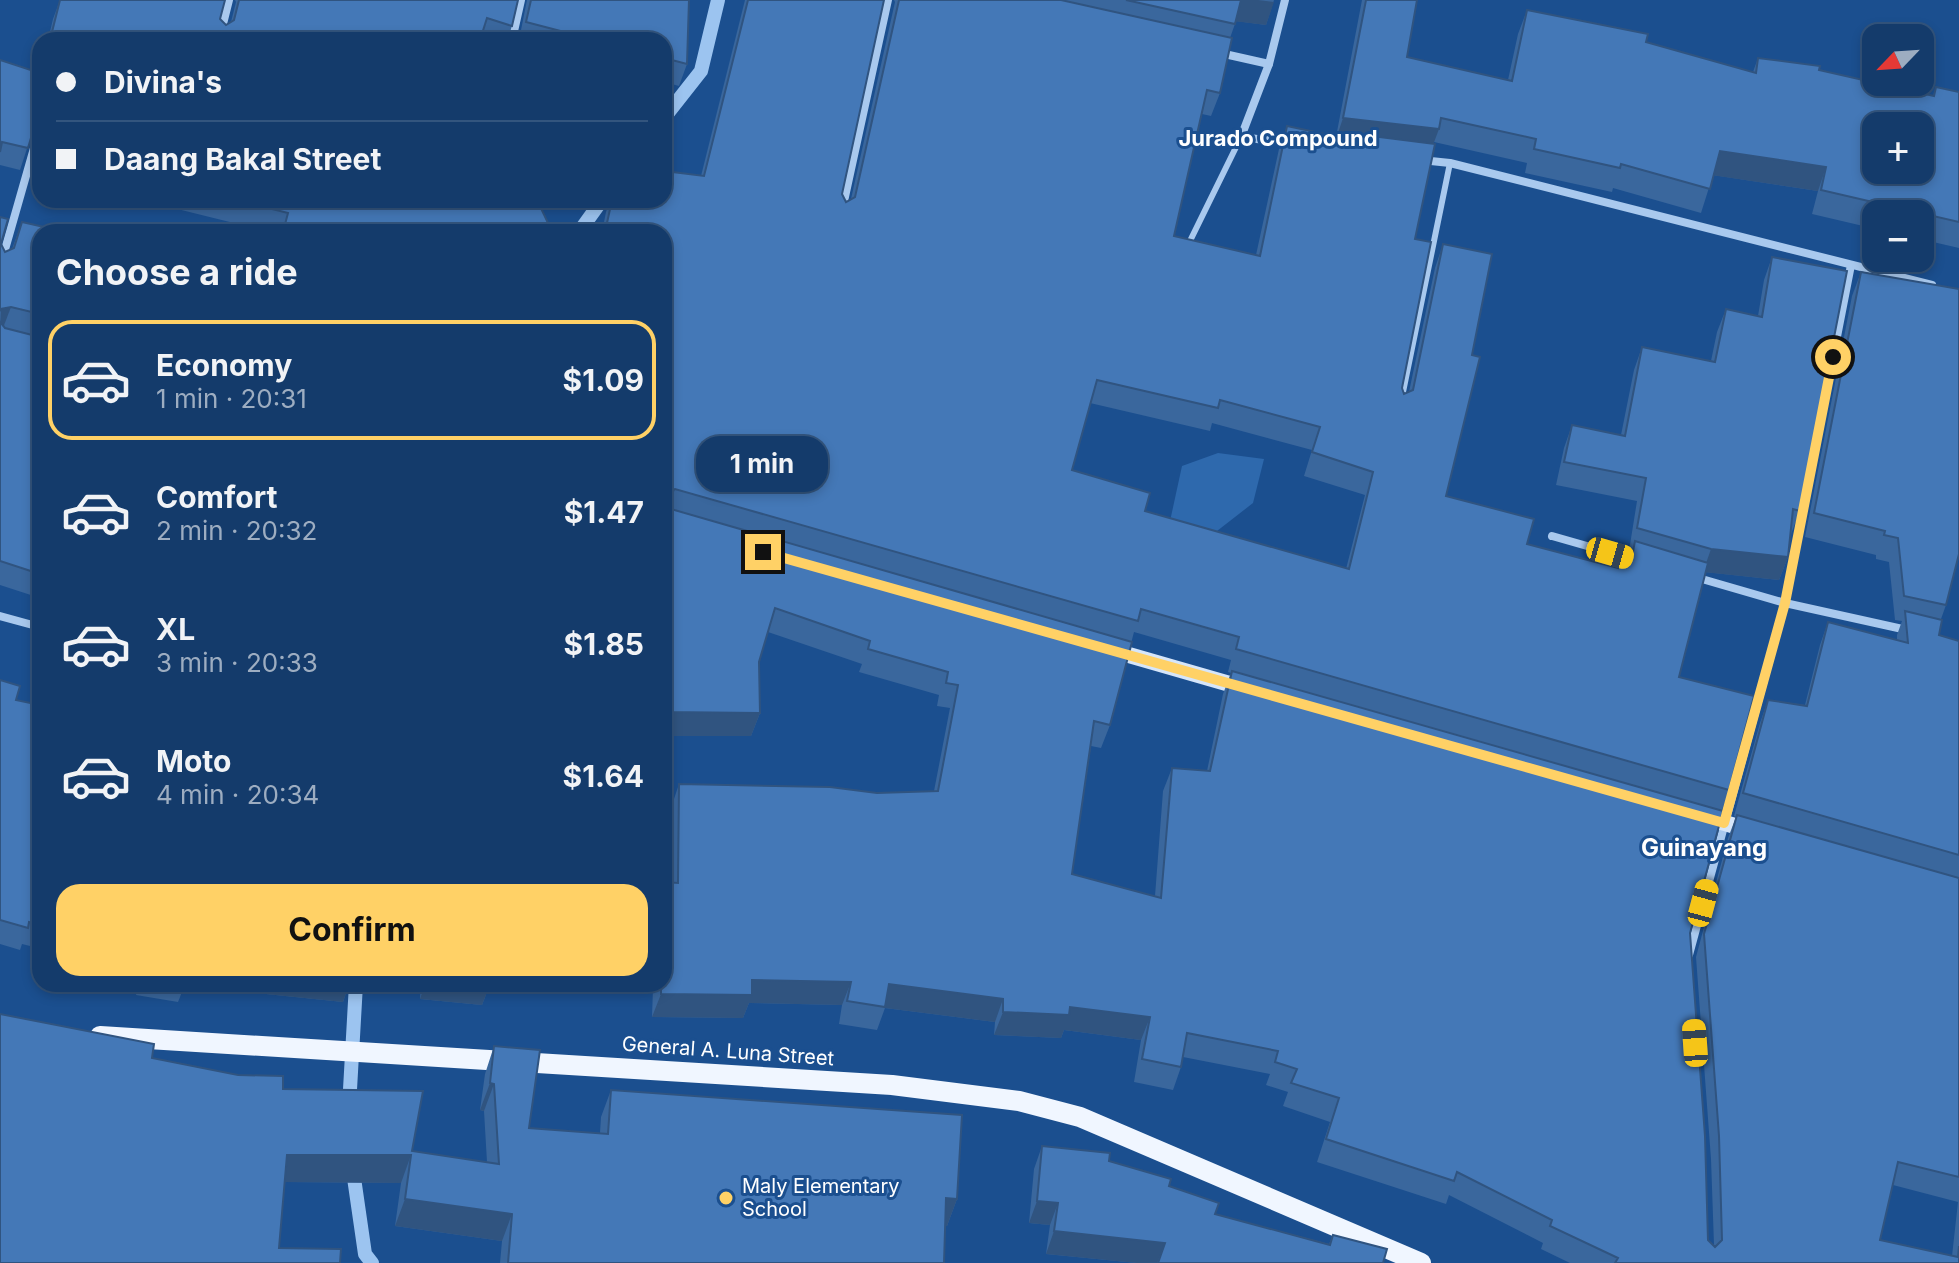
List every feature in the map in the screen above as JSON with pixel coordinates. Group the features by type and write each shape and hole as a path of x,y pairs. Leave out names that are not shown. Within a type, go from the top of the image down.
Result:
{"main road":[{"name":"General A. Luna Street","path":"80,1035 892,1085 1019,1101 1080,1117 1140,1140 1421,1263"}],"street":[{"path":"221,32 229,0"},
{"path":"514,32 521,0"},
{"path":"840,219 888,0"},
{"path":"1285,0 1269,64 1241,137 1301,144"},
{"path":"1209,51 1269,64"},
{"path":"0,267 32,155"},
{"path":"1405,157 1450,163 1944,288"},
{"path":"1690,971 1689,956 1785,603 1851,265"},
{"path":"1552,536 1654,565"},
{"path":"1683,573 1785,603 1916,632"},
{"path":"0,616 32,625"},
{"path":"1086,643 1268,694"},
{"path":"1678,810 1768,836"}],"lane":[{"path":"1189,243 1241,137"},
{"path":"1399,412 1450,163"}],"shaded area":[{"path":"1218,453 1264,459 1253,503 1208,538 1167,535 1182,466"}],"building":[{"path":"60,0 225,0 220,19 226,25 234,20 239,0 518,0 512,26 487,18 483,32 52,32"},
{"path":"531,0 689,0 687,64 672,60 672,32 564,32 526,22"},
{"path":"748,0 884,0 842,194 846,202 855,197 899,0 1061,0 1232,38 1220,93 1207,90 1174,236 1260,256 1287,126 1339,137 1340,132 1435,144 1415,239 1431,242 1402,388 1404,394 1413,390 1443,244 1492,254 1472,355 1480,357 1446,496 1534,519 1527,544 1618,568 1620,559 1631,562 1635,541 1708,563 1679,677 1754,696 1729,790 1236,649 1239,637 1141,609 1138,621 672,490 672,224 607,224 610,208 672,208 672,172 704,176","holes":["1097,380 1218,408 1220,400 1320,427 1312,452 1373,472 1349,569 1145,511 1150,493 1072,470"]},
{"path":"1126,0 1241,0 1235,24"},
{"path":"1366,0 1417,0 1407,57 1512,81 1527,10 1648,34 1646,42 1756,73 1758,58 1820,66 1819,70 1862,80 1862,96 1934,96 1936,87 1959,92 1959,222 1934,216 1934,200 1864,200 1821,190 1826,167 1720,151 1710,189 1621,164 1620,168 1534,149 1536,139 1441,118 1439,129 1343,118"},
{"path":"0,60 32,70 32,134 28,148 2,142 0,152"},
{"path":"268,208 541,208 549,224 285,224 288,213"},
{"path":"0,217 8,219 1,244 5,252 14,248 22,222 32,224 32,312 11,307 0,311"},
{"path":"1772,257 1847,271 1800,511 1793,509 1788,557 1711,549 1637,528 1646,478 1564,462 1572,425 1625,436 1642,347 1715,362 1726,309 1762,317"},
{"path":"1861,272 1959,289 1959,554 1946,605 1904,596 1898,538 1884,535 1885,531 1814,513"},
{"path":"0,322 5,328 32,335 32,571 0,561"},
{"path":"672,509 1132,642 1110,725 1094,721 1072,874 1161,898 1172,768 1210,771 1232,671 1723,811 1690,933 1705,1136 1708,1240 1715,1247 1722,1240 1719,1136 1704,934 1737,815 1959,878 1959,1177 1898,1162 1880,1240 1958,1257 1959,1246 1959,1263 1615,1263 1618,1258 1550,1226 1552,1220 1457,1172 1454,1181 1326,1139 1339,1098 1291,1083 1297,1069 1275,1062 1278,1051 1187,1033 1181,1067 1142,1059 1150,1017 1070,1007 1069,1015 1003,1012 1003,999 889,984 885,1007 847,1001 851,982 752,980 752,995 661,994 672,992 672,883 678,883 679,784 830,787 877,793 938,791 958,685 946,683 948,672 868,649 870,641 775,608 759,662 760,713 672,712"},
{"path":"1905,611 1942,620 1939,635 1959,641 1959,855 1743,793 1768,700 1807,706 1828,622 1908,643"},
{"path":"0,680 20,686 16,700 32,703 32,923 29,922 28,928 0,920"},
{"path":"0,1014 154,1044 152,1058 238,1075 283,1076 283,1089 423,1091 412,1151 499,1164 494,1084 490,1083 494,1046 540,1050 529,1128 608,1134 611,1090 962,1115 957,1199 946,1198 944,1263 508,1263 512,1214 405,1199 411,1155 287,1155 279,1248 341,1249 340,1263 0,1263"},
{"path":"1042,1146 1110,1153 1109,1161 1171,1179 1169,1186 1219,1203 1215,1214 1330,1245 1333,1235 1387,1249 1383,1263 1158,1263 1165,1243 1054,1231 1058,1203 1037,1201"}],"waterway":[{"path":"672,108 701,71 718,0"},
{"path":"585,224 596,208"},
{"path":"349,1107 356,992"},
{"path":"352,1164 365,1254 372,1263"}],"place":[{"name":"Maly Elementary School","path":"726,1198"}],"district":[{"name":"Jurado Compound","path":"1278,138"},
{"name":"Guinayang","path":"1704,847"}],"route":[{"path":"763,552 1724,823 1785,603 1833,357"}]}
